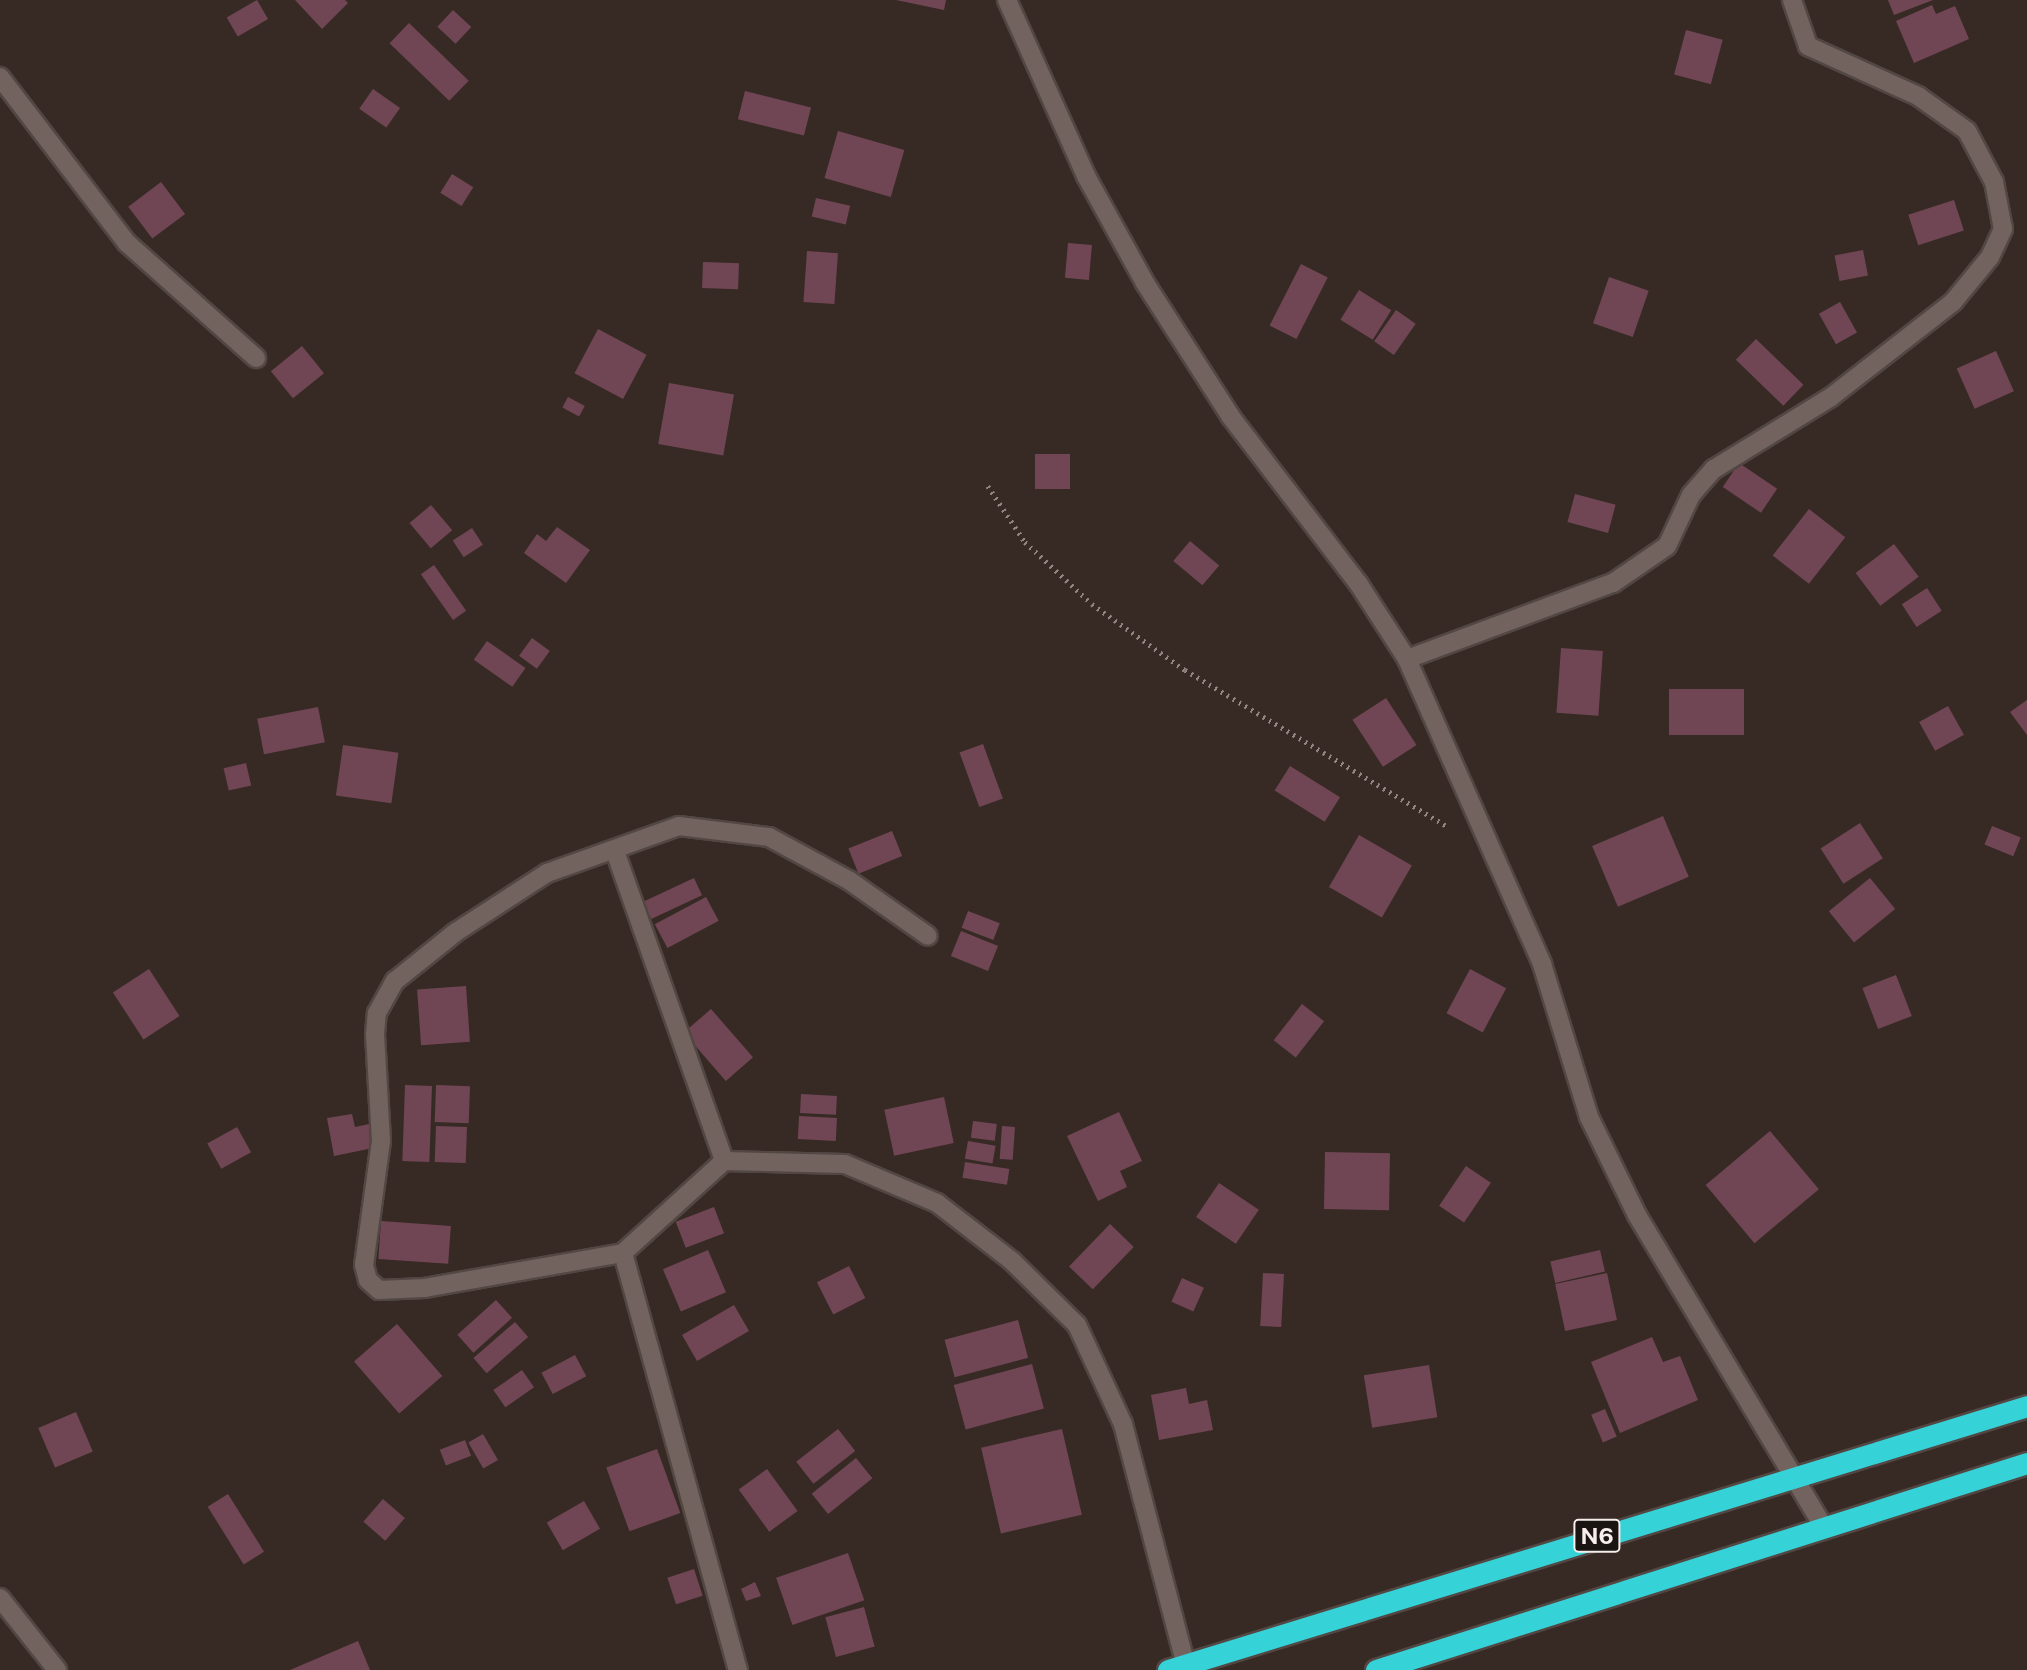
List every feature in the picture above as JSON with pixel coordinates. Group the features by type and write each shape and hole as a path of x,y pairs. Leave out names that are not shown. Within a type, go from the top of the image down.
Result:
{"highway":[{"name":"N6","path":"1177,1667 1791,1475 2027,1406"},
{"name":"N6","path":"1376,1670 2027,1463"}],"street":[{"path":"1007,0 1086,176 1145,283 1231,417 1358,583 1406,659 1542,964 1588,1117 1637,1215 1825,1529"},
{"path":"1406,659 1613,583 1667,545 1691,495 1714,469 1832,397 1953,302 1990,257 2003,229 2001,217 1994,182 1967,131 1918,96 1808,46 1792,0"},
{"path":"0,77 127,243 256,358"},
{"path":"928,936 850,881 769,837 679,826 547,873 456,932 395,981 376,1023 379,1185 364,1265 379,1290 425,1288 623,1253 724,1161 845,1164 937,1203 1012,1261 1077,1325 1123,1424 1177,1667"},
{"path":"615,851 724,1161"},
{"path":"623,1253 738,1670"},
{"path":"0,1598 57,1670"}],"path":[{"path":"988,486 1025,542 1159,653 1493,856"}],"building":[{"path":"257,0 268,19 238,37 227,18"},
{"path":"295,0 345,0 348,3 322,29"},
{"path":"896,0 946,0 944,10"},
{"path":"1888,0 1933,0 1894,15"},
{"path":"1932,5 1936,14 1955,6 1969,39 1914,63 1896,21"},
{"path":"453,10 471,27 456,44 437,27"},
{"path":"409,23 469,81 449,101 390,43"},
{"path":"1686,30 1723,40 1711,84 1674,74"},
{"path":"373,89 400,108 386,128 359,109"},
{"path":"745,91 811,107 804,136 738,119"},
{"path":"838,131 904,150 891,197 824,178"},
{"path":"452,174 473,187 462,206 440,193"},
{"path":"161,182 185,214 152,239 128,207"},
{"path":"816,198 850,206 846,224 812,217"},
{"path":"1954,200 1964,230 1918,245 1908,215"},
{"path":"1068,243 1092,245 1089,280 1065,278"},
{"path":"1863,250 1868,276 1839,281 1835,256"},
{"path":"807,251 838,253 834,304 803,302"},
{"path":"703,262 739,263 738,289 702,288"},
{"path":"1301,264 1328,278 1296,339 1270,325"},
{"path":"1609,277 1649,291 1633,337 1593,323"},
{"path":"1359,290 1391,310 1373,340 1340,320"},
{"path":"1840,302 1857,333 1836,344 1819,314"},
{"path":"1396,310 1416,324 1394,355 1374,341"},
{"path":"598,329 647,355 623,399 575,373"},
{"path":"1756,339 1803,385 1783,406 1736,360"},
{"path":"302,346 324,373 293,398 271,371"},
{"path":"1996,351 2014,391 1975,409 1957,368"},
{"path":"669,383 734,394 723,456 658,444"},
{"path":"568,397 585,406 579,417 562,408"},
{"path":"1035,454 1070,454 1070,489 1035,489"},
{"path":"1739,463 1777,489 1761,513 1723,487"},
{"path":"1575,494 1616,505 1608,533 1567,522"},
{"path":"431,505 452,530 431,548 410,523"},
{"path":"1809,509 1845,537 1809,584 1773,555"},
{"path":"557,527 590,550 566,583 524,553 537,534 546,541"},
{"path":"472,528 483,545 464,557 453,541"},
{"path":"1190,541 1219,565 1202,585 1173,561"},
{"path":"1894,544 1919,577 1880,606 1856,573"},
{"path":"434,565 466,611 453,620 421,574"},
{"path":"1927,588 1942,611 1917,627 1902,604"},
{"path":"532,638 550,651 537,669 519,656"},
{"path":"487,641 526,668 512,687 474,660"},
{"path":"1561,648 1603,651 1598,716 1556,713"},
{"path":"1669,689 1744,689 1744,735 1669,735"},
{"path":"1386,698 1416,745 1383,767 1352,720"},
{"path":"2027,700 2027,735 2010,712"},
{"path":"1948,706 1964,735 1935,751 1919,722"},
{"path":"318,707 325,742 264,754 257,719"},
{"path":"983,744 1003,799 979,807 960,753"},
{"path":"343,745 398,753 391,803 336,796"},
{"path":"246,763 251,785 229,791 224,768"},
{"path":"1290,766 1340,797 1325,822 1275,791"},
{"path":"1663,816 1689,877 1618,907 1592,846"},
{"path":"1860,823 1883,858 1843,884 1821,849"},
{"path":"1992,826 2021,838 2013,856 1985,845"},
{"path":"892,831 902,856 859,874 848,849"},
{"path":"1359,835 1412,866 1382,917 1329,887"},
{"path":"694,878 702,895 651,919 643,902"},
{"path":"1870,878 1895,909 1854,942 1829,911"},
{"path":"706,897 719,921 667,948 655,924"},
{"path":"968,911 1000,923 993,940 962,928"},
{"path":"961,931 998,946 988,971 951,956"},
{"path":"149,969 179,1016 143,1039 113,992"},
{"path":"1470,969 1506,988 1483,1032 1447,1013"},
{"path":"1896,975 1912,1016 1878,1029 1862,988"},
{"path":"466,986 470,1042 421,1045 417,989"},
{"path":"1302,1004 1324,1021 1296,1057 1274,1040"},
{"path":"711,1009 753,1057 726,1081 684,1033"},
{"path":"405,1085 432,1086 429,1162 402,1161"},
{"path":"436,1085 470,1086 469,1123 435,1122"},
{"path":"801,1094 837,1096 836,1115 800,1113"},
{"path":"944,1097 954,1143 894,1156 884,1110"},
{"path":"1119,1112 1142,1161 1120,1171 1127,1187 1098,1201 1067,1136"},
{"path":"352,1114 355,1127 369,1124 373,1148 334,1156 327,1118"},
{"path":"799,1116 837,1118 836,1141 798,1139"},
{"path":"973,1121 997,1124 995,1141 971,1138"},
{"path":"436,1126 467,1127 466,1163 435,1162"},
{"path":"1002,1126 1015,1127 1013,1160 1000,1159"},
{"path":"237,1127 251,1152 221,1169 207,1143"},
{"path":"1770,1131 1819,1189 1755,1243 1706,1185"},
{"path":"968,1141 996,1146 992,1164 965,1159"},
{"path":"1325,1152 1390,1153 1389,1210 1324,1209"},
{"path":"965,1162 1009,1169 1007,1185 962,1178"},
{"path":"1466,1166 1491,1183 1464,1223 1439,1206"},
{"path":"1219,1183 1259,1210 1236,1244 1196,1217"},
{"path":"714,1207 724,1233 686,1248 676,1222"},
{"path":"381,1221 451,1226 448,1264 378,1259"},
{"path":"1110,1224 1134,1247 1093,1289 1069,1266"},
{"path":"708,1250 726,1292 681,1311 663,1269"},
{"path":"1600,1250 1605,1271 1555,1283 1550,1261"},
{"path":"849,1266 865,1298 833,1314 817,1282"},
{"path":"1263,1273 1284,1274 1281,1327 1260,1326"},
{"path":"1607,1273 1617,1320 1565,1331 1555,1284"},
{"path":"1182,1278 1204,1288 1193,1312 1171,1302"},
{"path":"496,1300 512,1318 473,1353 457,1335"},
{"path":"734,1305 749,1331 697,1361 682,1335"},
{"path":"1018,1320 1028,1358 955,1377 945,1340"},
{"path":"515,1322 528,1337 487,1373 473,1358"},
{"path":"397,1324 442,1376 399,1413 354,1361"},
{"path":"1652,1337 1663,1362 1680,1356 1698,1400 1620,1433 1591,1362"},
{"path":"575,1355 586,1376 553,1394 541,1373"},
{"path":"1032,1364 1044,1408 966,1429 954,1385"},
{"path":"1429,1365 1437,1417 1372,1428 1364,1375"},
{"path":"522,1370 534,1387 505,1407 493,1390"},
{"path":"1186,1388 1189,1404 1207,1400 1213,1430 1159,1440 1151,1395"},
{"path":"1605,1409 1617,1437 1603,1442 1591,1415"},
{"path":"76,1412 93,1452 55,1468 38,1428"},
{"path":"838,1429 855,1451 813,1484 796,1462"},
{"path":"1062,1429 1082,1515 1001,1533 981,1448"},
{"path":"483,1434 498,1460 483,1468 468,1442"},
{"path":"465,1440 471,1456 446,1466 440,1450"},
{"path":"657,1449 680,1513 630,1531 606,1467"},
{"path":"856,1458 872,1478 828,1514 812,1494"},
{"path":"767,1469 798,1511 769,1532 739,1490"},
{"path":"228,1494 264,1552 244,1564 208,1507"},
{"path":"383,1499 405,1518 385,1541 363,1522"},
{"path":"584,1501 600,1529 563,1550 547,1523"},
{"path":"848,1553 864,1600 792,1625 776,1578"},
{"path":"694,1569 703,1596 676,1604 667,1578"},
{"path":"755,1582 761,1596 746,1601 741,1589"},
{"path":"864,1607 875,1647 836,1657 825,1617"},
{"path":"358,1641 370,1670 290,1670"}]}
